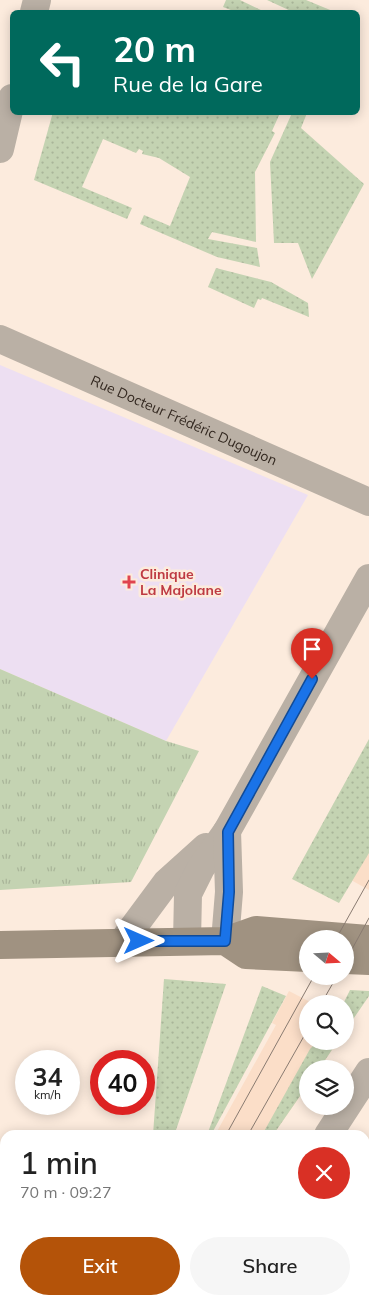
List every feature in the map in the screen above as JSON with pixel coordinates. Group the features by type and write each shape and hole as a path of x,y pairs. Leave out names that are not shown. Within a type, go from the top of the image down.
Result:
{"street":[{"path":"0,149 10,106"},
{"name":"Rue Docteur Frédéric Dugoujon","path":"0,339 369,502"},
{"path":"187,941 188,894 200,868 228,832 369,578"},
{"path":"225,941 229,892 228,832"},
{"path":"123,941 166,883 195,855 228,832"},
{"path":"0,945 123,941 225,941 256,930 369,939"},
{"path":"225,941 246,955 299,958"},
{"path":"354,960 369,961"},
{"path":"331,1130 369,1072"}],"shaded area":[{"name":"Clinique La Majolane","path":"0,365 308,495 166,741 0,669"},
{"path":"369,848 369,890 351,880"},
{"path":"289,991 299,996 299,1050 332,1050 325,1060 299,1060 299,1098 276,1130 218,1130 276,1025 272,1023"}],"green space":[{"path":"226,0 240,0 261,10 231,10 223,7"},
{"path":"267,0 306,0 330,10 289,10"},
{"path":"52,115 279,115 272,131 275,133 255,172 256,242 212,232 208,239 257,248 260,267 217,257 140,224 144,215 170,226 190,177 159,158 142,154 143,151 139,149 136,153 103,139 82,187 132,208 127,219 34,180"},
{"path":"291,115 306,115 301,128 364,184 312,279 298,243 274,243 270,162"},
{"path":"216,268 271,282 308,303 309,317 262,298 261,300 258,299 254,308 208,287"},
{"path":"0,669 166,741 199,751 131,882 0,890"},
{"path":"369,739 369,853 339,903 292,879"},
{"path":"164,979 226,984 176,1130 153,1130"},
{"path":"262,986 286,996 214,1130 209,1130"},
{"path":"350,990 369,991 369,996 354,1018 354,995 348,995"},
{"path":"309,1050 332,1050 325,1060 304,1060"},
{"path":"299,1069 299,1098 276,1130 265,1130"}],"tram line":[{"path":"341,930 369,880"},
{"path":"354,946 369,918"},
{"path":"229,1130 309,985"},
{"path":"326,995 332,985"},
{"path":"251,1130 299,1045"}],"place":[{"name":"Clinique La Majolane","path":"129,582"}],"route":[{"path":"139,941 225,941 229,892 228,832 312,679"}]}
